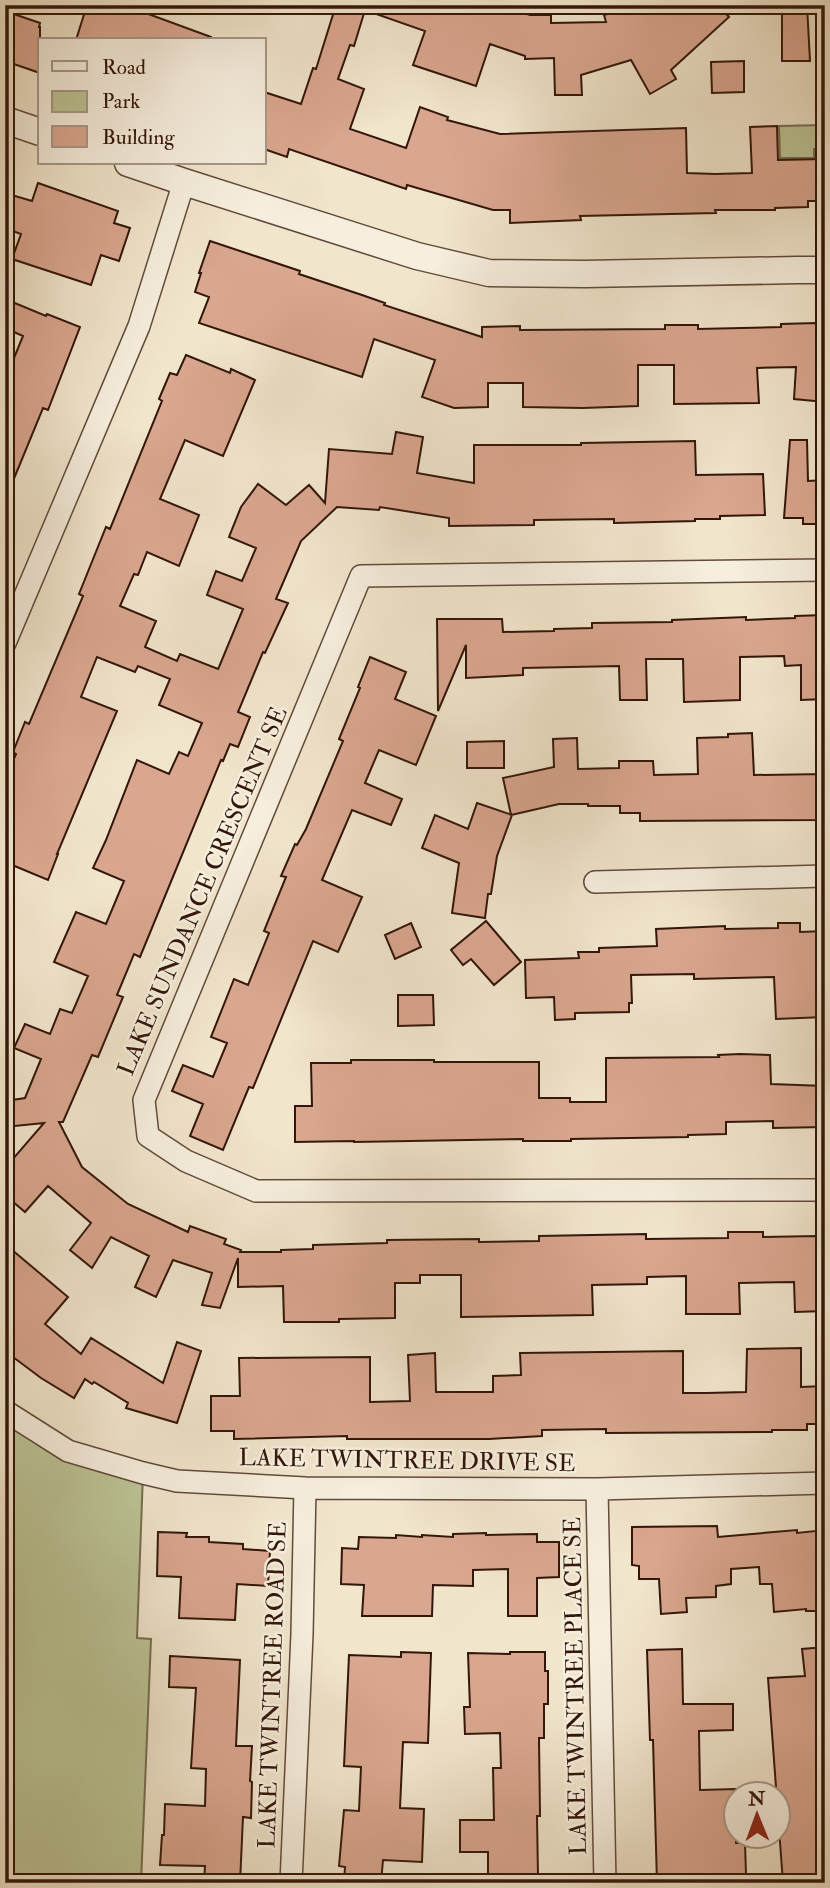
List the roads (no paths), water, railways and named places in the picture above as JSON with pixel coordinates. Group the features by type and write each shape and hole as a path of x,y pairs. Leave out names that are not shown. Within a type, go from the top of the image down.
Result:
{"street":[{"path":"5,120 38,131"},
{"path":"131,164 417,256 489,273 825,270"},
{"path":"5,643 139,326 184,182"},
{"name":"LAKE SUNDANCE CRESCENT SE","path":"825,570 361,576 144,1100 148,1136 186,1161 256,1191 825,1190"},
{"path":"595,882 825,876"},
{"name":"LAKE TWINTREE DRIVE SE","path":"5,1411 68,1451 177,1481 304,1488 597,1489 825,1483"},
{"name":"LAKE TWINTREE ROAD SE","path":"291,1883 302,1634 304,1488"},
{"name":"LAKE TWINTREE PLACE SE","path":"597,1489 605,1883"}]}
